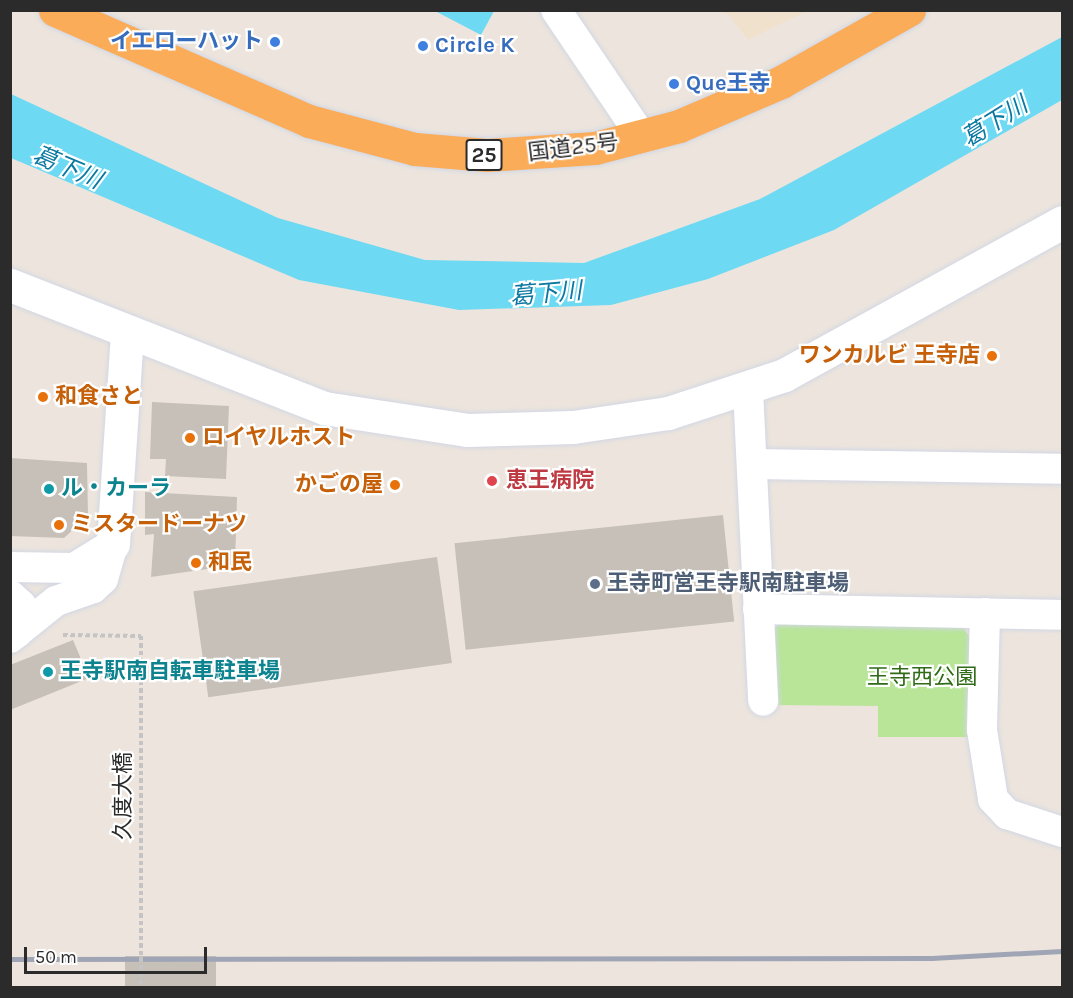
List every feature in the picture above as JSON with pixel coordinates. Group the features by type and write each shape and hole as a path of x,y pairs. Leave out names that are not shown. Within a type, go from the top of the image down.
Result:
{"highway":[{"name":"国道25号","path":"55,10 270,107 382,142 453,154 523,155 642,137 746,99 909,10"}],"street":[{"path":"556,10 642,137"},
{"path":"10,285 127,333 324,408 434,428 526,429 624,422 748,390 828,355 1062,222"},
{"path":"14,635 40,612 93,588 103,579 113,544 127,333"},
{"path":"748,390 763,701"},
{"path":"752,464 1062,469"},
{"path":"12,576 74,568 113,544"},
{"path":"12,576 38,582 40,612"},
{"path":"12,576 21,605 14,635"},
{"path":"758,609 1062,615"},
{"path":"985,613 982,730 993,800 1006,814 1062,832"}],"path":[{"name":"久度大橋","path":"63,635 141,636 141,987"}],"shaded area":[{"path":"807,10 748,40 728,14 718,11"}],"green space":[{"name":"王寺西公園","path":"781,622 962,626 975,644 973,737 878,737 878,706 770,705 767,636"}],"water":[{"path":"435,11 494,11 481,35"},
{"name":"葛下川","path":"1062,37 1062,100 834,230 708,279 611,305 459,310 299,280 11,158 11,94 278,218 425,260 584,263 760,199"}],"building":[{"path":"152,402 229,406 226,479 165,476 166,459 150,459"},
{"name":"ル・カーラ","path":"10,458 87,463 88,516 64,538 10,536"},
{"path":"145,492 237,497 235,565 151,577 154,534 145,535"},
{"name":"王寺町営王寺駅南駐車場","path":"723,515 734,621 466,650 454,543"},
{"path":"437,557 452,663 208,697 193,591"},
{"name":"王寺駅南自転車駐車場","path":"73,640 89,678 10,710 10,665"},
{"path":"125,956 216,956 216,988 125,988"}],"railway":[{"path":"10,959 932,958 1062,951"}],"place":[{"name":"イエローハット","path":"275,42"},
{"name":"Circle K","path":"423,46"},
{"name":"Que王寺","path":"674,84"},
{"name":"ワンカルビ 王寺店","path":"992,356"},
{"name":"和食さと","path":"43,397"},
{"name":"ロイヤルホスト","path":"190,438"},
{"name":"恵王病院","path":"492,481"},
{"name":"かごの屋","path":"395,485"},
{"name":"ル・カーラ","path":"49,489"},
{"name":"ミスタードーナツ","path":"59,525"},
{"name":"和民","path":"196,563"},
{"name":"王寺町営王寺駅南駐車場","path":"595,584"},
{"name":"王寺駅南自転車駐車場","path":"48,672"}]}
